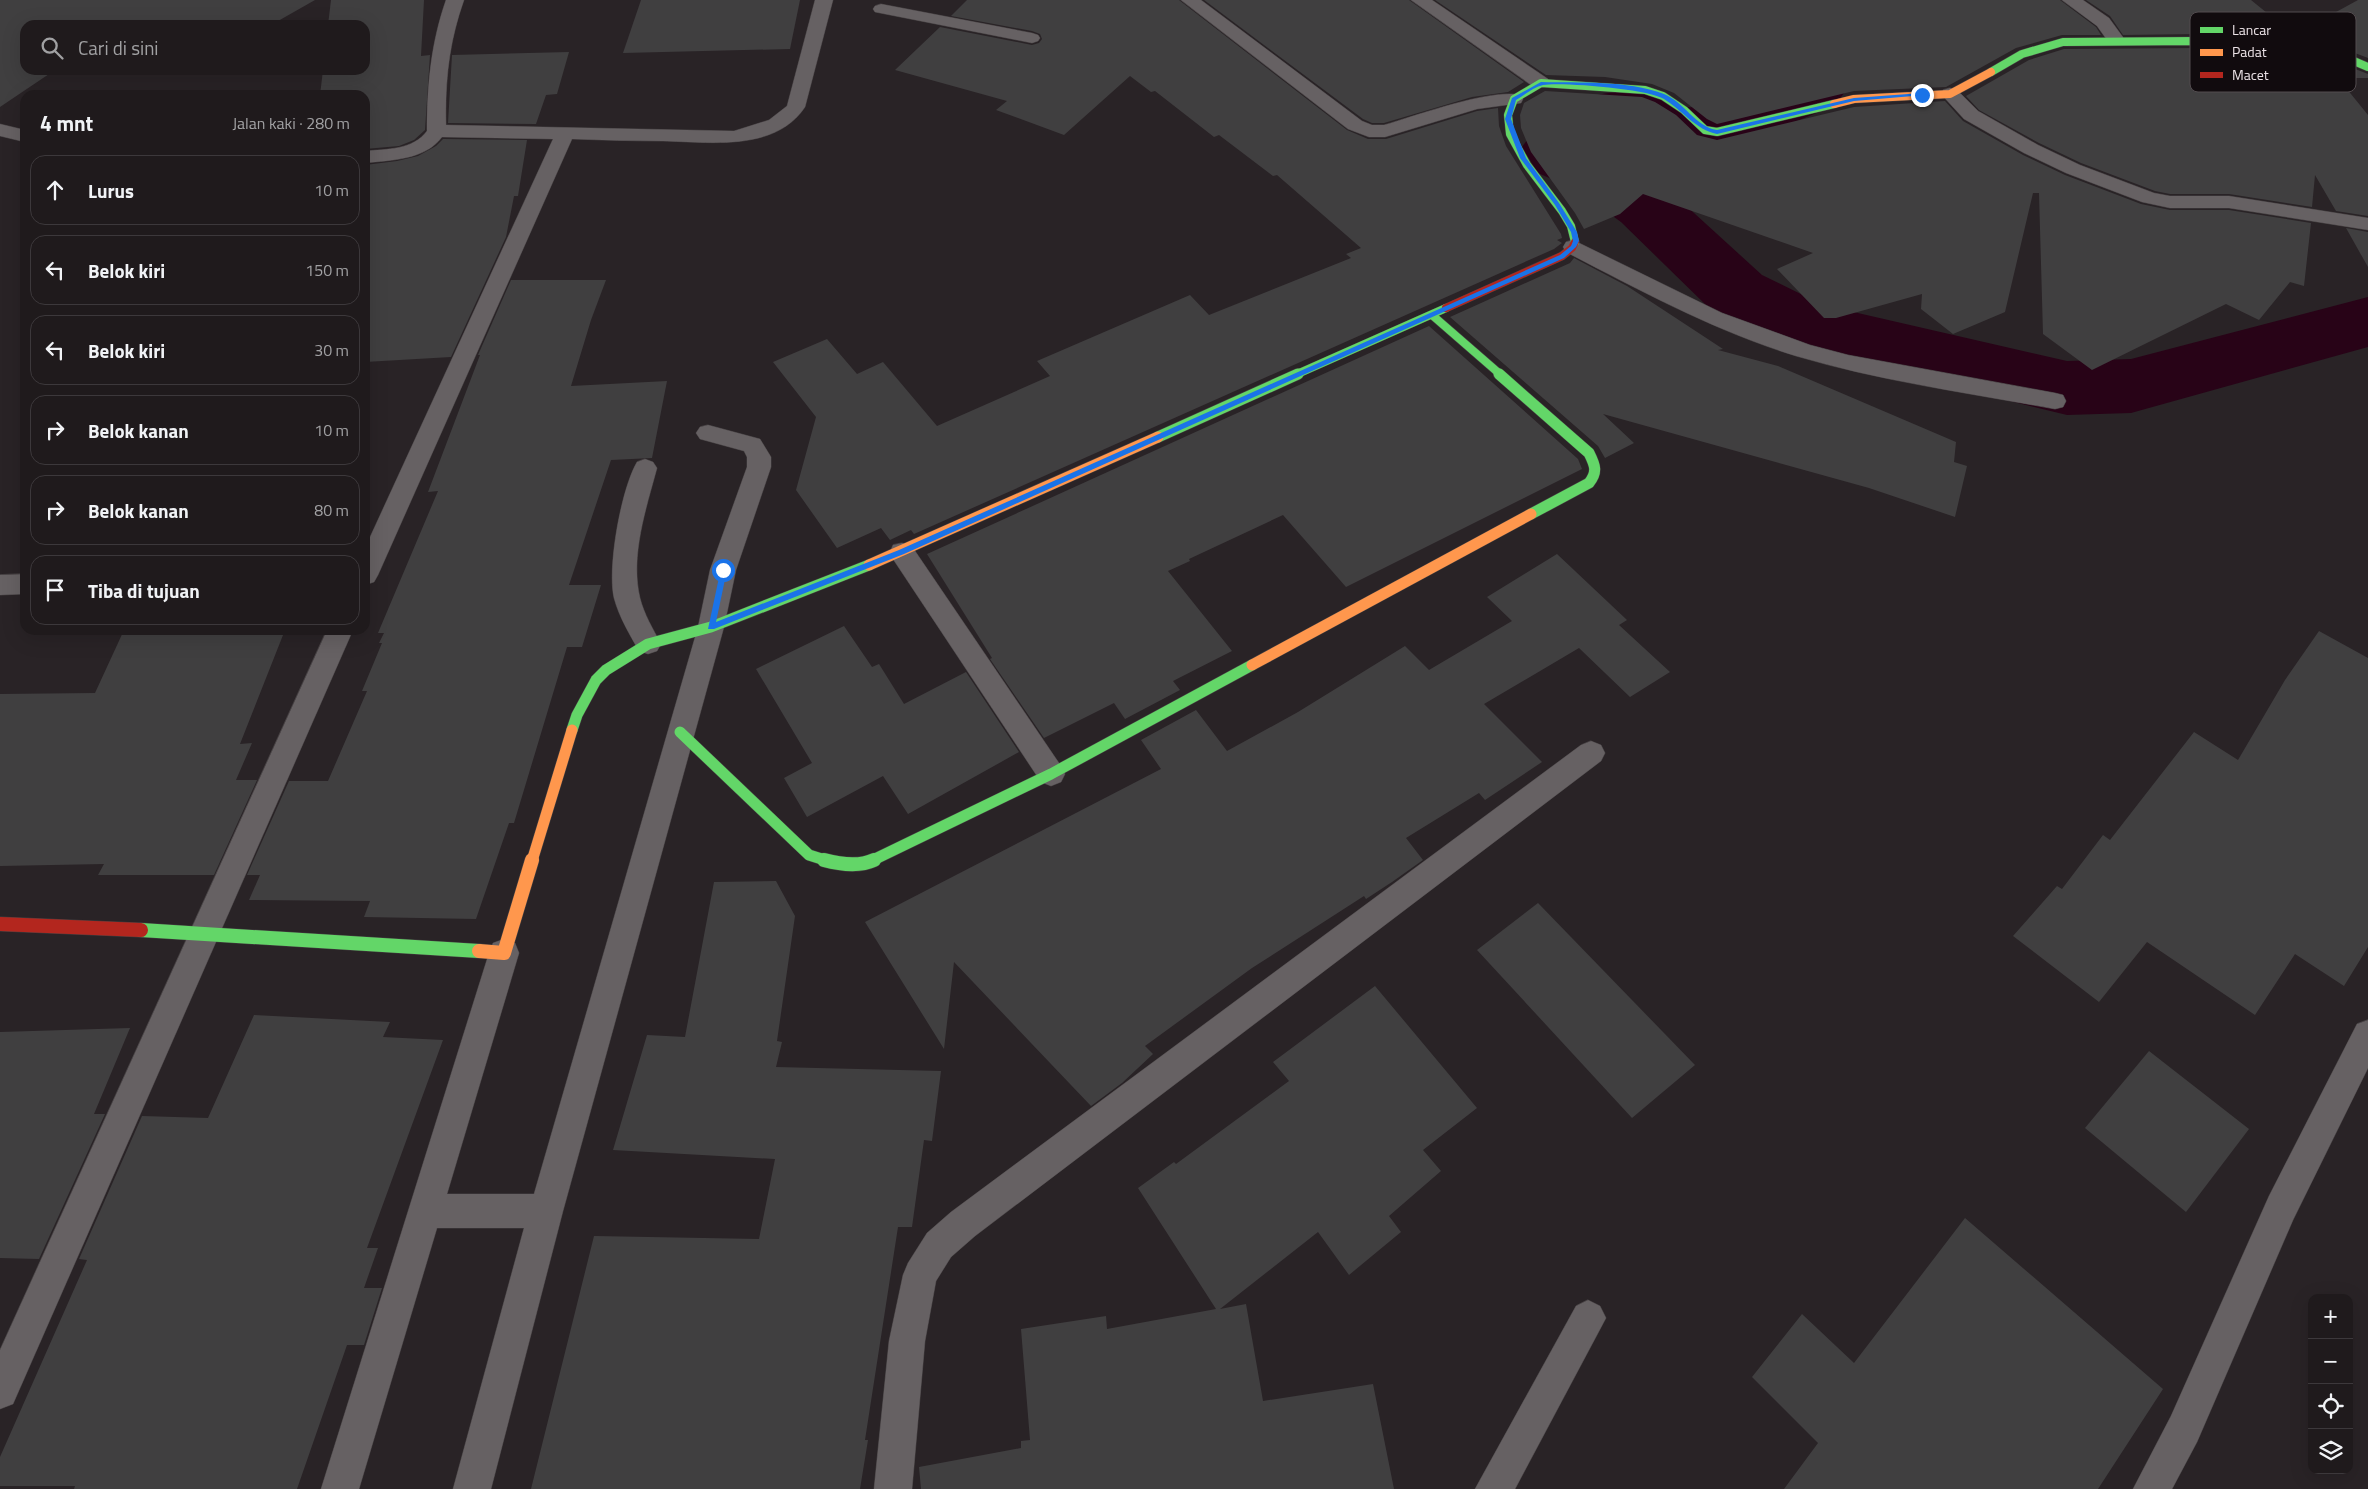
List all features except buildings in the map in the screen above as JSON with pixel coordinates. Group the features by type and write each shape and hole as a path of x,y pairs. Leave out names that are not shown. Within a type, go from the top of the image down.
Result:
{"street":[{"path":"370,156 416,149 433,138 437,131 437,61 444,29 454,0"},
{"path":"437,131 734,137 774,125 788,117 796,108 824,0"},
{"path":"1190,0 1355,125 1369,130 1385,131 1475,104 1514,99 1541,84 1608,86 1645,90 1663,96 1684,110 1706,130 1717,132 1854,99 1950,94 1970,85 2034,49 2063,42 2116,40 2190,41"},
{"path":"1420,0 1541,84"},
{"path":"2071,0 2103,22 2116,40"},
{"path":"2356,62 2368,67"},
{"path":"1950,94 1971,115 2031,150 2149,198 2170,202 2229,202 2368,224"},
{"path":"340,1489 577,715 596,680 606,670 648,644 711,627 902,552 1432,316 1562,256 1573,247 1576,241 1571,226 1523,158 1508,119 1514,99"},
{"path":"0,130 20,135"},
{"path":"370,564 565,133"},
{"path":"1573,247 1678,302 1714,318 1802,350 1848,362 2055,401"},
{"path":"680,732 808,855 830,864 848,866 869,862 1051,774 1589,483 1596,476 1597,468 1589,453 1432,316"},
{"path":"472,1489 546,1211 711,627 723,570 759,467 759,457 752,445 708,433"},
{"path":"645,468 632,520 624,570 626,598 648,644"},
{"path":"902,552 1051,774"},
{"path":"0,585 20,584"},
{"path":"0,1391 338,635"},
{"path":"894,1489 907,1341 920,1275 939,1245 979,1212 1590,753"},
{"path":"0,924 204,933 504,953"},
{"path":"2152,1489 2184,1429 2281,1208 2368,1035"},
{"path":"426,1211 546,1211"},
{"path":"1494,1489 1588,1318"}],"lane":[{"path":"882,10 1032,38"}],"waterway":[{"path":"1772,0 1803,20 1825,40 1827,74 1811,92 1764,111 1680,129 1650,113 1608,111 1584,125 1556,147 1562,159 1587,169 1614,184 1646,207 1736,292 1801,325 2067,388 2131,386 2368,322"}],"traffic: fast":[{"path":"1991,72 2022,54 2063,42 2190,41"},
{"path":"2356,62 2368,67"},
{"path":"1575,242 1571,226 1562,211 1527,165 1510,134 1508,115 1514,99 1541,83 1645,90 1663,96 1684,110 1705,130 1717,132 1834,104"},
{"path":"1158,437 1446,308"},
{"path":"1432,315 1589,453 1594,462 1596,472 1589,483 1531,514"},
{"path":"572,730 577,715 596,680 606,670 648,644 711,627 869,565"},
{"path":"680,732 809,855 838,864 869,862 1051,774 1252,665"},
{"path":"141,930 479,951"}],"traffic: slow":[{"path":"1834,104 1854,99 1950,94 1991,72"},
{"path":"869,565 1158,437"},
{"path":"1252,665 1531,514"},
{"path":"479,951 504,953 572,730"}],"traffic: jam":[{"path":"1446,308 1562,256 1572,248 1575,242"},
{"path":"0,924 141,930"}],"route":[{"path":"723,570 711,627 902,552 1432,316 1562,256 1573,247 1576,241 1574,232 1523,158 1508,119 1514,99 1541,84 1608,86 1645,90 1663,96 1684,110 1706,130 1717,132 1854,99 1922,95"}]}
